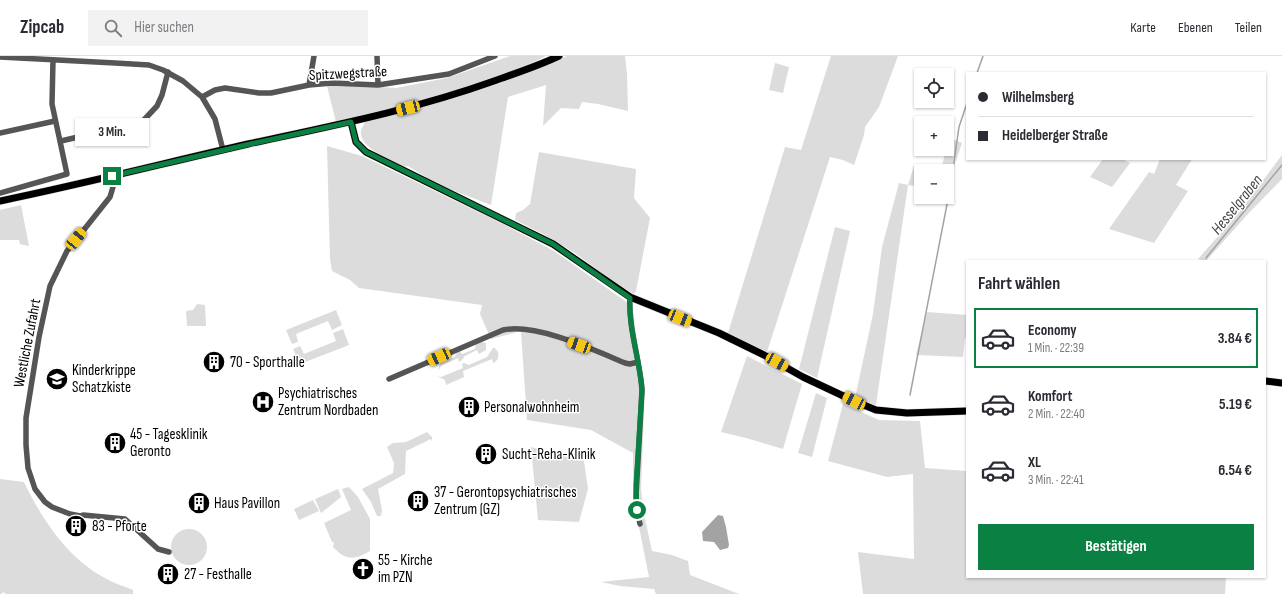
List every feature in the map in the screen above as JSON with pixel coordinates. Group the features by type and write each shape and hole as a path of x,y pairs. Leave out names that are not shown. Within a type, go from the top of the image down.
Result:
{"main road":[{"path":"0,201 351,122 429,102 538,66 559,56"},
{"path":"351,122 356,142 366,152 553,244 630,298 719,333 764,355 803,377 876,410 907,414 966,411"},
{"path":"1266,381 1282,383"}],"street":[{"path":"115,56 115,63"},
{"path":"309,85 314,56"},
{"path":"377,56 378,85"},
{"name":"Spitzwegstraße","path":"202,97 215,90 225,88 259,93 284,91 309,85 342,83 378,85 449,74 495,56"},
{"path":"0,58 45,58 53,60 149,65 168,72 183,81 202,97 215,119 223,150"},
{"path":"0,193 67,174 52,104 53,60"},
{"path":"61,141 142,122 157,106 162,95 168,72"},
{"path":"0,133 55,121"},
{"name":"Westliche Zufahrt","path":"112,176 113,187 110,197 67,251 50,286 39,337 26,418 26,445 30,477 35,489 44,502 52,507 80,516 83,514 125,519 158,549 169,552"},
{"path":"630,298 642,390 636,496 640,524"},
{"path":"389,379 510,328 527,329 557,337 625,363 630,364 638,362"}],"shaded area":[{"path":"510,56 546,56 522,68 470,87 336,122 327,86 351,85 396,88 447,78"},
{"path":"567,56 625,56 628,111 582,102 579,109 561,108 543,126 546,85 508,97 491,205 439,185 408,166 404,167 384,157 370,148 361,137 361,130 365,122 417,109 493,86"},
{"path":"831,56 898,56 879,107 865,127 864,135 854,165 843,160 830,157 767,352 728,333 785,147 801,150"},
{"path":"775,63 789,67 783,93 769,90"},
{"path":"954,140 962,143 954,167 954,164 942,164 944,156 954,156"},
{"path":"327,146 362,156 497,221 554,251 628,303 629,316 634,313 635,328 645,387 641,489 644,514 652,551 672,555 688,561 690,575 739,594 656,594 654,589 620,586 601,582 649,577 637,517 633,509 633,453 591,430 527,420 521,331 491,339 480,314 482,305 359,288 350,280 332,271 330,259"},
{"path":"539,152 636,169 634,198 650,218 636,291 634,294 612,281 575,253 543,234 515,220 516,213 523,210 530,204"},
{"path":"1282,155 1282,179 1246,216 1207,260 1198,259 1237,215"},
{"path":"1102,160 1124,160 1130,163 1112,187 1090,177"},
{"path":"1160,160 1191,160 1176,185 1188,191 1154,243 1109,229 1149,172 1154,174"},
{"path":"914,166 914,186 908,185"},
{"path":"899,183 908,185 876,405 855,398 873,314 882,247"},
{"path":"21,205 29,246 20,244 19,240 0,240 0,210"},
{"path":"835,227 850,231 817,378 799,369"},
{"path":"197,304 205,305 206,326 187,326 186,311 193,310"},
{"path":"336,310 342,325 332,330 328,321 296,334 298,342 292,344 286,330"},
{"path":"927,312 966,315 966,338 963,357 916,355"},
{"path":"343,329 349,345 300,364 293,349 300,346 304,354 336,341 333,333"},
{"path":"481,342 486,343 486,350 479,354 477,350 465,356 459,362 458,358 441,366 438,371 440,363 455,357 457,352 460,351 462,354 475,349 476,344"},
{"path":"493,348 495,348 498,352 498,359 493,363 492,359 463,371 464,377 446,385 445,380 437,376 441,377 463,368 462,364 464,363 469,365 487,357"},
{"path":"747,356 802,384 783,449 721,432"},
{"path":"816,393 827,398 812,457 798,453"},
{"path":"843,404 879,420 920,421 925,468 966,471 966,578 1226,578 1225,594 863,594 858,552 914,559 913,474 887,477 828,461"},
{"path":"427,432 432,437 432,442 431,439 406,451 405,474 378,489 382,510 381,516 377,516 371,502 362,489 393,473 394,463 387,447 393,443 406,442"},
{"path":"531,447 584,461 588,489 579,522 538,520"},
{"path":"0,479 24,482 39,511 58,538 69,550 93,571 113,582 133,590 133,594 6,594 3,592 0,594"},
{"path":"349,487 358,497 370,519 370,551 360,556 351,558 342,555 333,547 334,542 332,542 324,523 351,510 342,489"},
{"path":"338,489 341,497 321,513 315,499"},
{"path":"313,500 319,511 299,520 294,509"},
{"path":"718,515 723,516 729,545 728,548 720,550 714,542 703,541 702,532"},
{"path":"189,529 199,532 204,537 207,547 204,557 199,562 189,565 179,562 174,557 171,547 174,537 179,532"}],"waterway":[{"path":"977,72 983,56"},
{"path":"954,164 959,127 966,106"},
{"name":"Hesselgraben","path":"1206,258 1282,165"},
{"path":"910,395 947,204"}],"place":[{"name":"70 - Sporthalle","path":"214,362"},
{"name":"Kinderkrippe Schatzkiste","path":"57,379"},
{"name":"Psychiatrisches Zentrum Nordbaden","path":"263,402"},
{"name":"Personalwohnheim","path":"469,407"},
{"name":"45 - Tagesklinik Geronto","path":"115,443"},
{"name":"Sucht-Reha-Klinik","path":"486,454"},
{"name":"37 - Gerontopsychiatrisches Zentrum (GZ)","path":"418,501"},
{"name":"Haus Pavillon","path":"199,503"},
{"name":"83 - Pforte","path":"76,526"},
{"name":"55 - Kirche im PZN","path":"363,569"},
{"name":"27 - Festhalle","path":"168,574"}],"route":[{"path":"112,176 351,122 356,142 359,147 366,152 553,244 630,298 642,390 636,485 637,510"}]}
